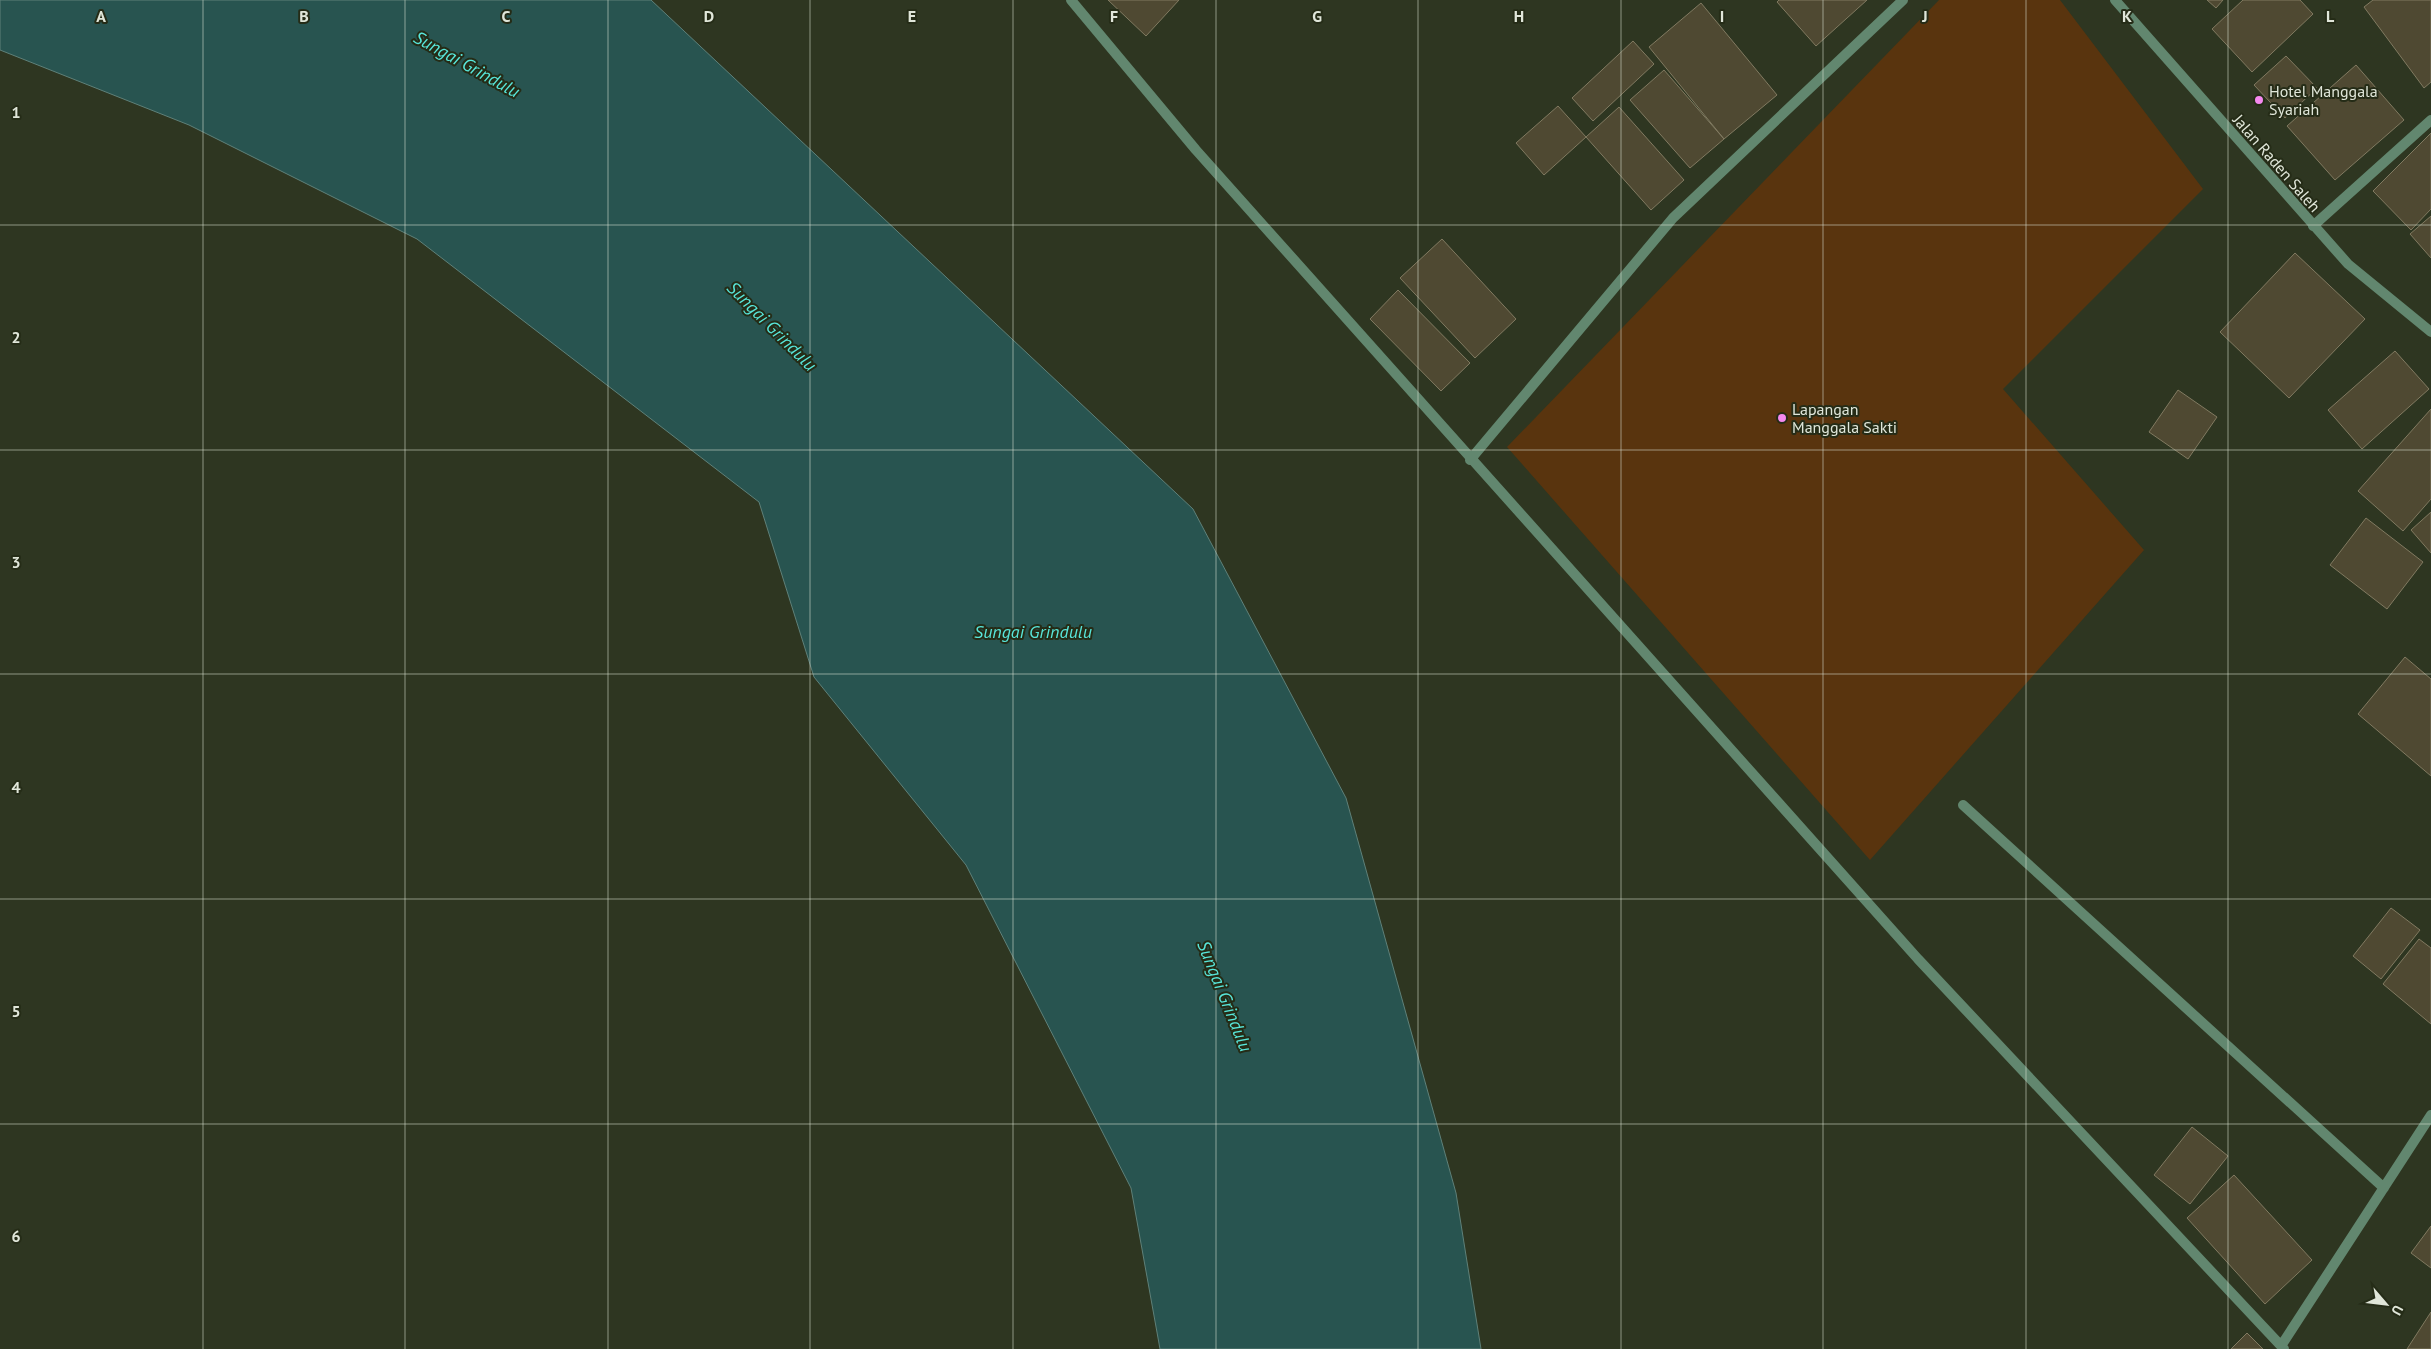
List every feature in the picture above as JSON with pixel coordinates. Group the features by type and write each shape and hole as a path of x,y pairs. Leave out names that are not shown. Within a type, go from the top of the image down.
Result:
{"street":[{"path":"1071,0 1196,150 1470,460 1918,959 2282,1347 2431,1115"},
{"path":"1470,460 1673,218 1903,0"},
{"name":"Jalan Raden Saleh","path":"2115,0 2348,264 2431,332"},
{"path":"2313,226 2431,120"},
{"path":"1964,805 2384,1188"}],"shaded area":[{"name":"Lapangan Manggala Sakti","path":"1939,0 2060,0 2203,189 2003,389 2144,550 1870,860 1507,447"}],"water":[{"name":"Sungai Grindulu","path":"0,0 651,0 1193,509 1346,798 1456,1193 1481,1349 1160,1349 1131,1188 966,865 814,677 759,502 417,239 189,125 0,50"}],"building":[{"path":"1108,0 1179,0 1146,36"},
{"path":"1779,0 1867,0 1816,46 1777,2"},
{"path":"2207,0 2223,0 2216,8"},
{"path":"2243,0 2300,0 2313,14 2252,72 2212,29"},
{"path":"2373,0 2431,0 2431,82 2424,88 2364,7"},
{"path":"1701,3 1777,95 1724,139 1649,47"},
{"path":"1633,41 1654,64 1593,121 1572,98"},
{"path":"2286,56 2317,88 2285,118 2254,85"},
{"path":"2356,65 2404,120 2335,180 2287,126"},
{"path":"1664,70 1724,139 1690,168 1630,100"},
{"path":"1558,106 1586,137 1544,175 1516,143"},
{"path":"1619,107 1684,180 1651,210 1586,137"},
{"path":"2431,133 2431,209 2411,230 2373,191"},
{"path":"2431,216 2431,258 2410,234"},
{"path":"1442,239 1516,319 1475,358 1400,278"},
{"path":"2295,253 2365,319 2289,398 2220,332"},
{"path":"1398,290 1470,363 1441,391 1370,319"},
{"path":"2395,351 2429,389 2362,449 2328,410"},
{"path":"2178,390 2217,417 2188,459 2149,432"},
{"path":"2431,409 2431,499 2403,531 2358,491"},
{"path":"2431,512 2431,553 2411,530"},
{"path":"2366,518 2423,562 2387,609 2330,565"},
{"path":"2405,657 2431,679 2431,776 2358,714"},
{"path":"2391,908 2420,930 2381,979 2353,956"},
{"path":"2419,939 2431,948 2431,1024 2383,984"},
{"path":"2192,1127 2228,1156 2190,1204 2154,1175"},
{"path":"2234,1175 2312,1260 2265,1304 2187,1218"},
{"path":"2431,1226 2431,1268 2411,1253"},
{"path":"2431,1312 2431,1349 2407,1349"},
{"path":"2247,1333 2263,1349 2231,1349"}],"place":[{"name":"Hotel Manggala Syariah","path":"2259,100"},
{"name":"Lapangan Manggala Sakti","path":"1782,418"}]}
